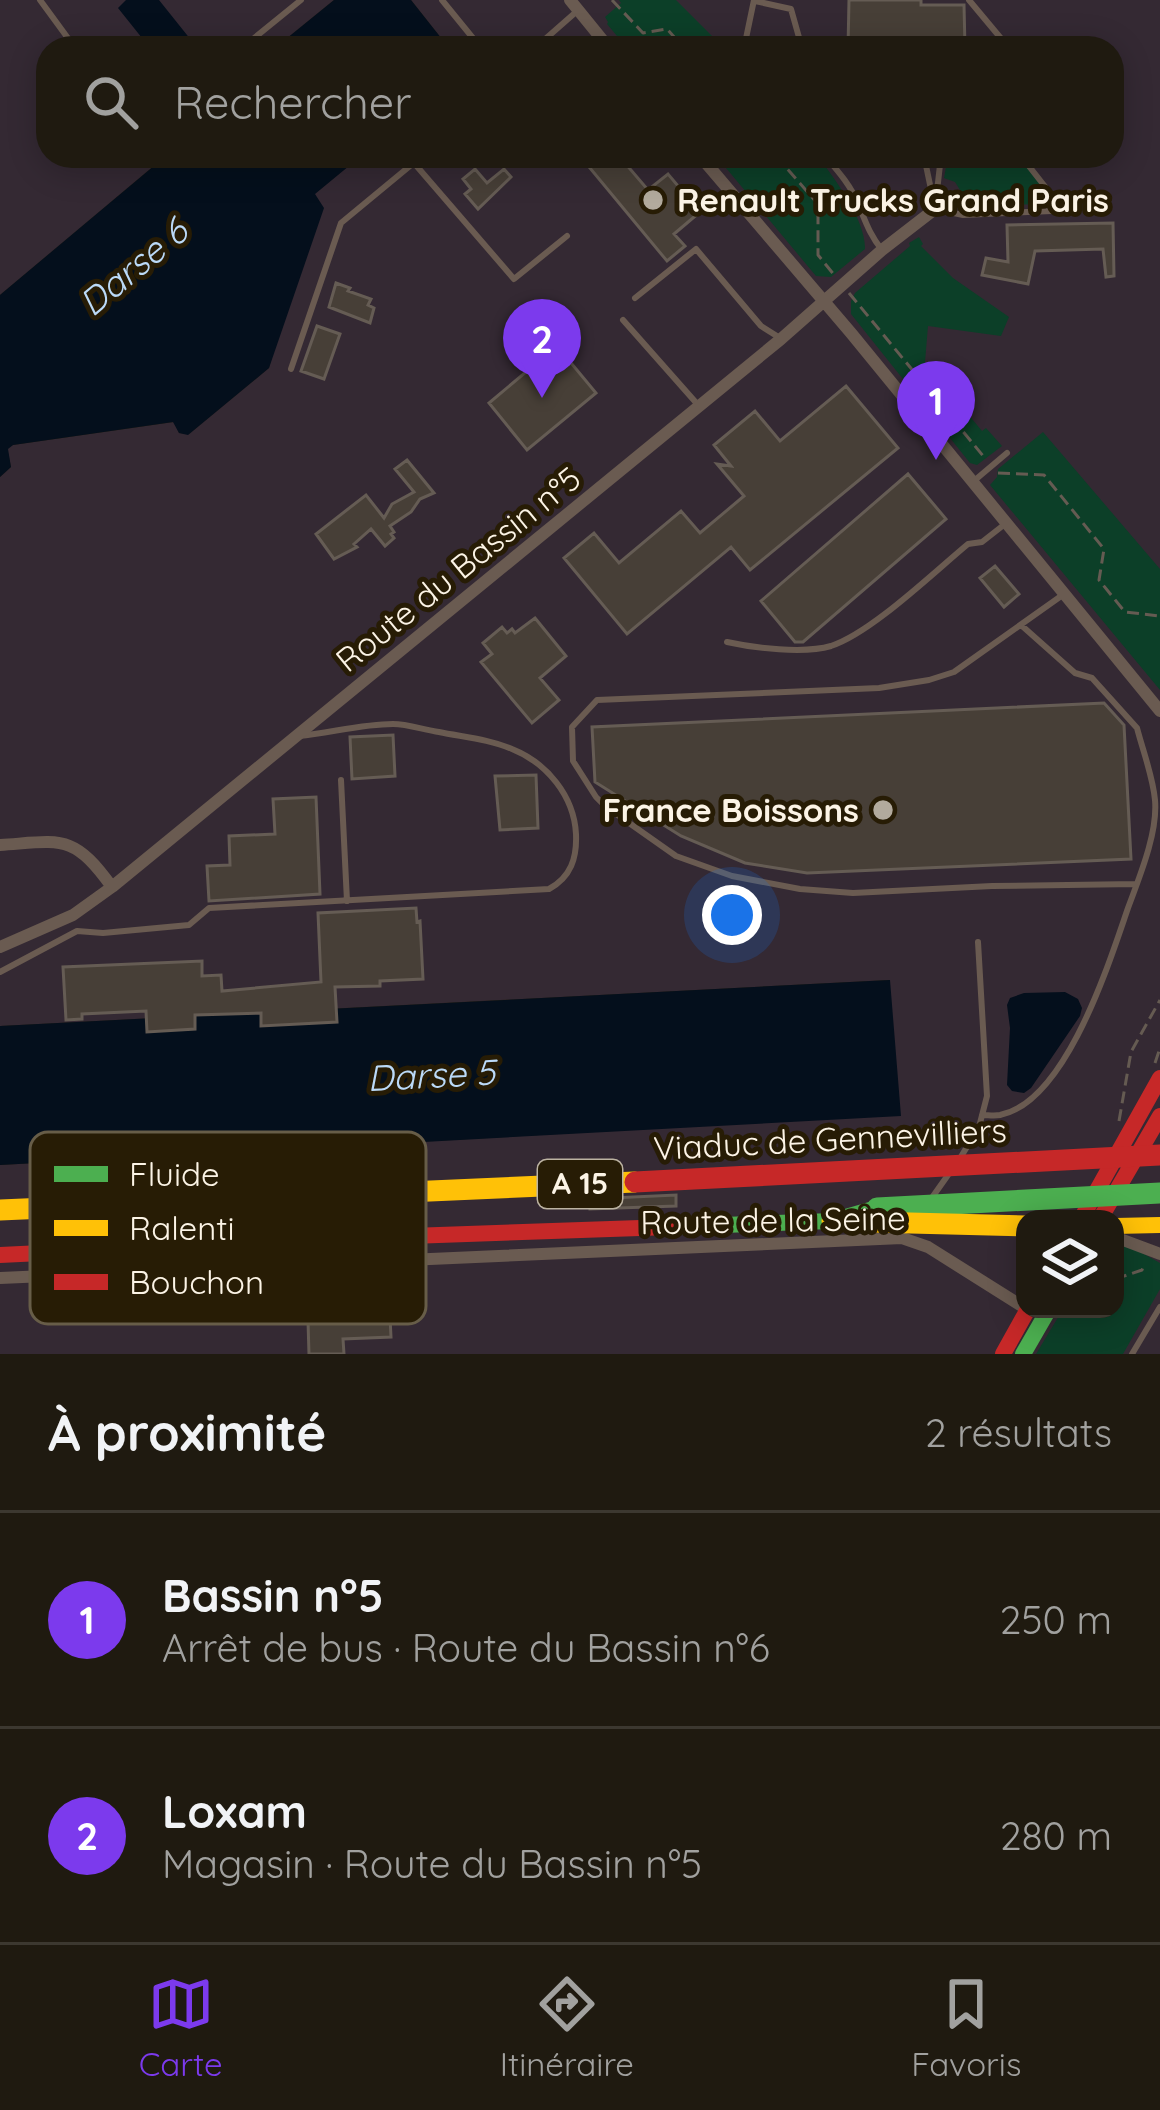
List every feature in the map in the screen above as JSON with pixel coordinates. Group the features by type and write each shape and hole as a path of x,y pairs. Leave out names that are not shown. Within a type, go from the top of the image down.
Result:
{"main road":[{"path":"1086,1210 1160,1078"},
{"path":"1105,1210 1159,1119"},
{"name":"Viaduc de Gennevilliers","path":"426,1191 1160,1155"},
{"name":"A 15","path":"426,1236 832,1221 877,1208 1160,1193"},
{"name":"Viaduc de Gennevilliers","path":"0,1210 30,1209"},
{"path":"832,1221 1016,1226"},
{"path":"1124,1226 1160,1225"},
{"name":"A 15","path":"0,1255 30,1254"},
{"path":"1003,1354 1028,1318"},
{"path":"1023,1354 1031,1318"}],"street":[{"path":"576,4 600,36"},
{"path":"710,168 1160,711"},
{"name":"Route du Bassin n°5","path":"0,947 73,915 112,887 935,208"},
{"path":"0,845 61,842 89,859 112,887"},
{"name":"Route de la Seine","path":"426,1259 902,1238 928,1246 1016,1300"},
{"path":"1124,1240 1160,1254"},
{"name":"Route de la Seine","path":"0,1278 30,1277"}],"lane":[{"path":"40,0 66,36"},
{"path":"257,36 301,0"},
{"path":"442,0 471,36"},
{"path":"969,0 1000,36"},
{"path":"746,36 755,1 791,9 799,36"},
{"path":"546,36 576,4"},
{"path":"290,369 341,223 408,168"},
{"path":"418,168 514,279 567,236"},
{"path":"836,168 840,172"},
{"path":"839,168 866,230 882,250"},
{"path":"927,168 935,208"},
{"path":"935,208 940,168"},
{"path":"935,208 963,215 1061,207 1030,168"},
{"path":"635,298 696,249 761,326 781,339"},
{"path":"623,320 699,406"},
{"path":"972,482 1007,453"},
{"path":"727,642 758,649 826,647 842,641 857,634 968,544 982,542 1006,523"},
{"path":"1064,593 954,672 928,680 880,688 597,700 572,728 573,761 604,806 676,856 732,877 853,893 1136,884"},
{"path":"982,1115 1002,1115 1021,1106 1060,1064 1085,1022 1146,854 1155,801 1137,728 1092,678 1075,673 1021,625"},
{"path":"0,973 76,931 189,925 209,908 549,889 573,866 576,834 566,792 516,750 394,724 296,737"},
{"path":"341,780 347,901"},
{"path":"902,1238 972,1143 987,1096 978,942"},
{"path":"1132,1354 1160,1306"}],"path":[{"path":"615,1 643,33 668,28 674,36"},
{"path":"786,168 818,204 818,254 999,475 1044,475 1104,549 1100,580 1125,612 1160,616"},
{"path":"1118,1126 1131,1052 1160,1000"},
{"path":"1124,1276 1142,1270"}],"shaded area":[{"path":"0,0 334,0 290,36 36,36 36,168 151,168 0,295"},
{"path":"411,0 1160,0 1160,1354 0,1354 0,1165 30,1163 30,1324 426,1324 426,1141 900,1115 889,980 0,1026 0,477 11,467 7,448 174,422 179,433 189,434 269,368 314,194 346,168 1124,168 1124,36 440,36"}],"green space":[{"path":"619,0 676,0 712,36 617,36 605,17"},
{"path":"726,168 826,168 855,213 865,249 831,277 816,276"},
{"path":"946,168 1029,168 1040,184 1042,204 970,206 955,182 944,178"},
{"path":"919,237 921,246 953,278 1009,317 1001,336 928,326 925,362 982,431 986,428 1002,446 977,465 970,463 851,314 855,293"},
{"path":"1043,432 1160,569 1160,690 990,485 998,469"},
{"path":"1124,1246 1160,1263 1160,1289 1123,1354 1036,1354 1058,1318 1124,1318"}],"water":[{"path":"126,0 159,0 188,36 140,36 118,8"},
{"path":"334,0 411,0 440,36 290,36"},
{"name":"Darse 6","path":"151,168 346,168 315,194 324,208 269,368 188,435 179,433 173,422 13,445 8,449 11,467 0,477 0,295"},
{"name":"Darse 5","path":"890,980 901,1116 426,1142 426,1132 30,1132 30,1163 0,1165 0,1026"},
{"path":"1065,992 1078,999 1080,1016 1031,1088 1024,1093 1012,1091 1007,1085 1010,998"}],"building":[{"path":"849,0 964,5 965,36 848,36"},
{"name":"Renault Trucks Grand Paris","path":"590,168 629,168 648,190 668,174 700,212 674,234 685,246 667,261"},
{"path":"475,169 487,183 504,169 511,177 478,209 465,194 471,189 463,179"},
{"path":"1113,223 1114,276 1106,277 1103,249 1035,251 1028,284 982,275 986,258 1008,262 1007,225"},
{"path":"336,283 371,299 370,323 329,307"},
{"path":"317,326 340,334 324,379 301,371"},
{"path":"557,346 596,393 527,450 489,403"},
{"path":"846,386 898,448 750,570 731,547 627,634 564,558 594,533 619,563 681,511 700,533 744,496 717,464 731,466 714,445 755,411 780,441"},
{"path":"407,460 434,493 420,499 411,512 390,526 394,538 385,546 371,529 354,544 357,547 334,559 316,534 366,495 384,518 392,504 414,492 395,469"},
{"path":"908,474 946,519 803,642 795,642 761,601"},
{"path":"995,566 1019,594 1004,607 980,578"},
{"path":"535,618 566,656 540,678 559,700 532,723 481,662 492,654 483,643 502,627 515,633"},
{"name":"France Boissons","path":"1104,703 1124,725 1131,859 807,873 745,863 681,836 595,782 592,727"},
{"path":"393,735 395,776 352,779 350,737"},
{"path":"536,775 538,828 500,830 495,776"},
{"path":"316,797 320,894 209,901 207,866 230,865 229,836 275,834 273,799"},
{"path":"416,908 423,979 335,987 337,1022 261,1026 261,1013 195,1015 195,1029 147,1032 146,1011 82,1014 82,1019 66,1020 63,967 202,961 202,976 221,975 222,991 321,982 318,913"},
{"path":"676,1195 676,1206 590,1209 590,1199"},
{"path":"308,1324 390,1324 391,1337 343,1339 344,1354 309,1354"}],"traffic: fast":[{"path":"877,1208 1160,1193"},
{"path":"669,1227 832,1221 877,1208"},
{"path":"1023,1354 1044,1318"}],"traffic: slow":[{"path":"426,1191 635,1182"},
{"path":"0,1210 30,1209"},
{"path":"832,1221 1016,1226"},
{"path":"1124,1226 1160,1225"}],"traffic: jam":[{"path":"1086,1210 1160,1078"},
{"path":"1105,1210 1160,1116"},
{"path":"635,1182 1160,1155"},
{"path":"426,1235 669,1227"},
{"path":"0,1255 30,1254"},
{"path":"1003,1354 1023,1318"}],"place":[{"name":"Renault Trucks Grand Paris","path":"653,200"},
{"name":"Loxam","path":"542,398"},
{"name":"Bassin n°5","path":"936,460"},
{"name":"France Boissons","path":"883,810"}]}
